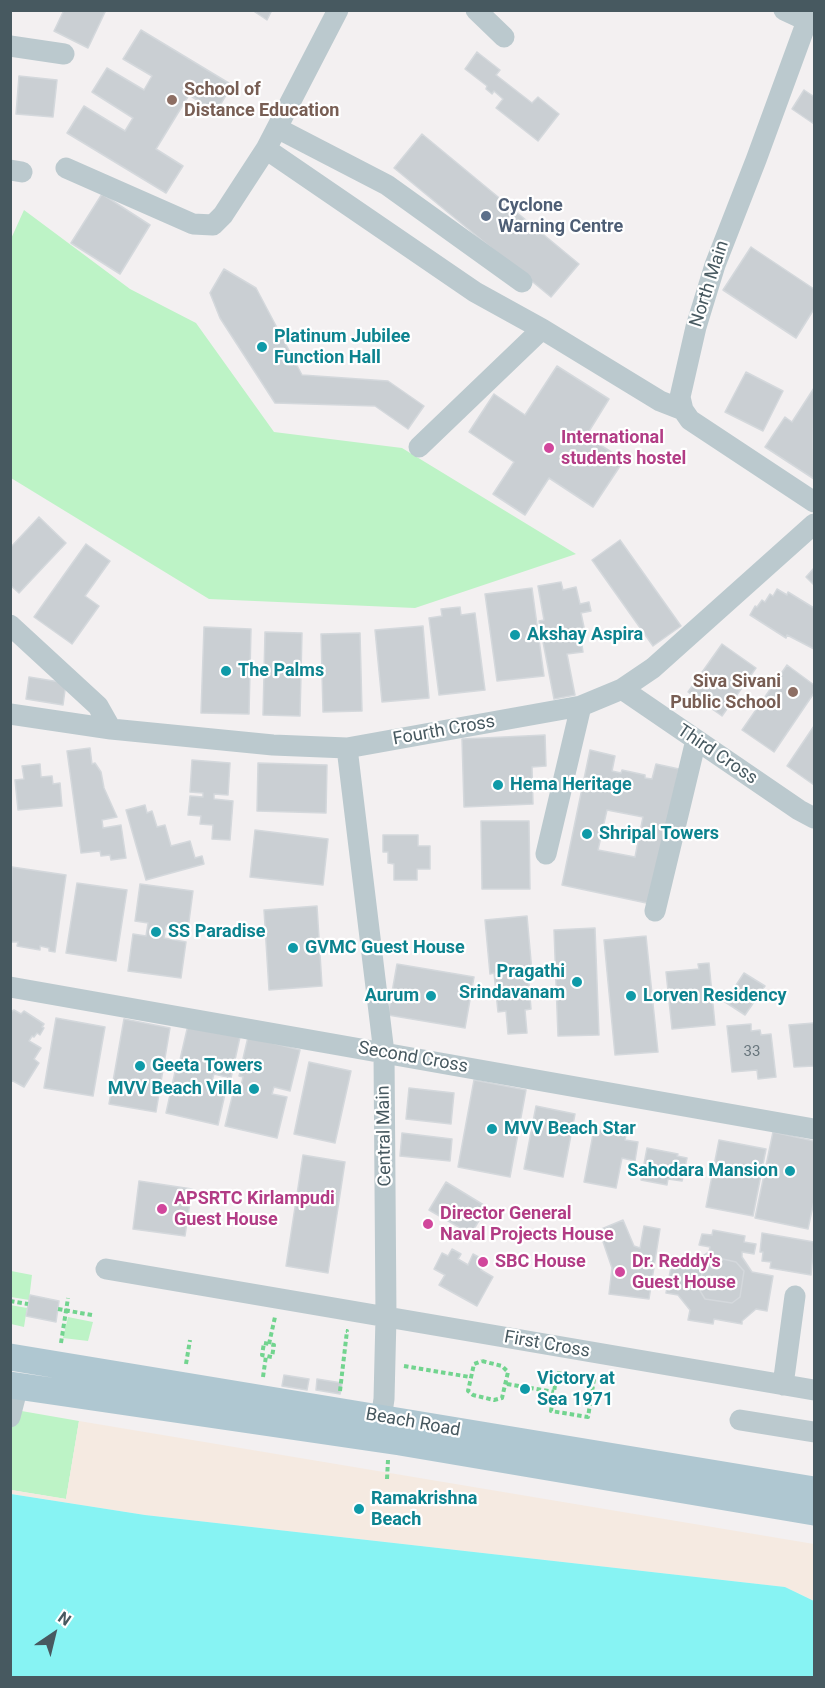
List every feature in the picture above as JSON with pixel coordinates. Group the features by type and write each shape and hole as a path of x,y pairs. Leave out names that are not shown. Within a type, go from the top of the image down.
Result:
{"main road":[{"name":"Beach Road","path":"10,1357 383,1439 814,1512"},
{"name":"Beach Road","path":"14,1386 383,1439 814,1490"}],"street":[{"path":"66,168 193,224 213,225 224,215 266,149 338,10"},
{"path":"476,10 504,37"},
{"path":"784,10 811,19"},
{"name":"North Main","path":"683,410 680,397 696,327 715,265 811,19"},
{"path":"10,46 64,54"},
{"path":"277,128 387,185 522,282"},
{"path":"266,149 476,292 542,329 660,401 683,410 690,420 814,502"},
{"path":"419,447 542,329"},
{"name":"Fourth Cross","path":"10,714 111,729 273,745 347,748 581,705 622,689 653,668 814,524"},
{"path":"10,625 98,706 111,729"},
{"name":"Third Cross","path":"622,689 814,818"},
{"path":"546,854 581,705"},
{"path":"655,911 696,740"},
{"name":"Central Main","path":"347,748 384,1053 386,1317 383,1439"},
{"name":"Second Cross","path":"10,987 814,1130"},
{"name":"First Cross","path":"106,1269 814,1390"},
{"path":"783,1385 795,1296"},
{"path":"10,1417 14,1386"},
{"path":"740,1420 814,1432"}],"path":[{"path":"61,1344 68,1298"},
{"path":"10,1301 28,1304"},
{"path":"58,1310 93,1315"},
{"path":"264,1315 285,1319"},
{"path":"263,1378 266,1356 272,1357 274,1345 269,1344 275,1317"},
{"path":"337,1329 347,1331 340,1391"},
{"path":"186,1365 190,1340"},
{"path":"482,1361 502,1366 508,1372 502,1398 494,1400 473,1395 468,1391 470,1377 474,1364 482,1361"},
{"path":"385,1364 470,1377"},
{"path":"557,1373 594,1379 588,1417 551,1411 554,1392 557,1373"},
{"path":"507,1384 554,1392"},
{"path":"383,1439 387,1479"}],"green space":[{"path":"24,210 130,289 196,323 274,432 402,448 576,554 415,608 209,599 11,478 10,241"},
{"path":"11,1271 32,1275 29,1300 11,1297"},
{"path":"10,1305 27,1308 24,1327 11,1324"},
{"path":"68,1317 93,1322 88,1341 63,1338"},
{"path":"10,1409 79,1421 66,1499 11,1490"}],"sand":[{"name":"Ramakrishna Beach","path":"79,1421 814,1544 814,1601 785,1587 145,1515 11,1494 11,1490 66,1499"}],"water":[{"path":"11,1494 145,1515 785,1587 814,1601 814,1677 11,1677"}],"building":[{"path":"64,10 106,10 88,48 54,31"},
{"path":"252,10 272,10 267,20"},
{"path":"141,30 232,85 216,112 189,95 156,149 183,166 166,193 67,133 84,106 125,131 133,118 92,92 107,68 144,90 152,76 123,59"},
{"path":"477,52 500,70 496,75 532,103 538,97 559,114 538,141 496,108 503,99 494,91 492,94 486,89 487,86 465,69"},
{"path":"19,76 57,80 53,117 16,114"},
{"path":"804,90 813,96 814,94 814,124 792,109"},
{"name":"Cyclone Warning Centre","path":"422,134 579,264 551,297 394,168"},
{"path":"102,194 150,225 120,274 71,243"},
{"path":"751,247 814,289 814,309 796,338 723,290"},
{"name":"Platinum Jubilee Function Hall","path":"224,269 256,288 302,375 388,381 424,406 408,429 375,406 275,403 220,318 210,293"},
{"name":"International students hostel","path":"557,366 609,399 586,436 624,460 593,507 549,478 525,515 493,494 514,462 469,432 494,394 525,415"},
{"path":"746,372 783,391 763,431 725,412"},
{"path":"814,388 814,479 765,447 785,417 792,422"},
{"path":"39,517 66,543 19,593 10,585 10,548"},
{"path":"620,540 681,626 653,646 592,560"},
{"path":"86,544 110,561 85,596 99,606 72,644 34,617"},
{"path":"814,568 814,585 806,577"},
{"path":"561,582 563,590 576,587 580,604 589,602 591,611 581,613 585,632 580,633 583,652 567,654 575,695 554,699 539,621 544,620 538,586"},
{"name":"Akshay Aspira","path":"532,588 544,676 497,681 485,594"},
{"path":"777,589 787,595 788,592 814,608 814,649 787,635 786,638 750,615 755,606 757,607 762,600 765,602 770,594 773,596"},
{"path":"460,607 461,615 475,613 485,690 439,695 429,618 442,616 441,609"},
{"path":"423,626 429,698 382,702 375,630"},
{"name":"The Palms","path":"204,627 251,629 249,714 201,713"},
{"path":"265,632 302,633 300,716 263,715"},
{"path":"360,633 362,711 323,712 321,634"},
{"path":"722,644 756,668 722,716 688,692"},
{"path":"787,665 814,685 814,693 774,752 742,730"},
{"path":"29,677 66,683 63,705 26,699"},
{"path":"814,726 814,785 787,766"},
{"name":"Hema Heritage","path":"545,735 546,766 532,767 533,804 464,807 462,739"},
{"path":"90,748 92,764 95,763 101,772 104,788 117,817 102,820 103,828 121,825 126,858 111,860 110,855 101,856 100,851 81,853 67,751"},
{"name":"Shripal Towers","path":"590,750 615,756 612,771 621,773 622,770 645,775 645,778 652,779 656,764 679,769 651,904 562,885","holes":["607,810 643,817 635,857 598,850"]},
{"path":"192,760 230,763 228,795 214,794 214,799 233,801 230,840 212,839 213,825 200,824 201,816 188,815 190,796 203,797 203,793 190,792"},
{"path":"258,763 327,765 326,813 257,811"},
{"path":"40,764 41,777 52,776 53,784 60,783 62,806 18,810 15,780 24,779 22,766"},
{"path":"145,805 147,813 152,811 157,827 165,825 171,846 190,841 195,858 202,856 204,864 146,880 126,810"},
{"path":"481,821 529,821 530,889 482,889"},
{"path":"255,830 328,839 323,885 250,877"},
{"path":"383,835 418,835 418,846 430,846 430,869 417,869 417,880 394,880 394,864 388,863 388,852 383,852"},
{"path":"12,867 66,875 55,952 40,946 40,950 17,946 18,942 10,942"},
{"path":"77,883 127,890 116,961 66,953"},
{"name":"SS Paradise","path":"140,884 193,891 188,929 166,926 164,938 186,942 181,978 128,971 133,934 146,936 148,923 135,921"},
{"name":"GVMC Guest House","path":"317,906 322,986 269,990 264,910"},
{"path":"527,916 532,972 528,972 531,1009 525,1010 527,1033 508,1034 506,1011 498,1012 494,973 490,974 485,920"},
{"name":"Pragathi Srindavanam","path":"595,928 599,1035 558,1036 554,930"},
{"name":"Lorven Residency","path":"646,936 658,1052 615,1055 604,940"},
{"path":"709,963 715,1025 672,1029 666,972 699,969 698,964"},
{"name":"Aurum","path":"397,964 474,977 465,1028 388,1015"},
{"path":"744,973 765,986 745,1015 725,1002"},
{"path":"14,1010 21,1014 24,1011 44,1024 40,1035 37,1033 29,1041 41,1048 34,1059 39,1063 24,1087 13,1081 10,1082 10,1012"},
{"path":"56,1018 105,1027 93,1096 44,1088"},
{"name":"Geeta Towers","path":"124,1019 170,1028 156,1112 109,1104"},
{"path":"814,1023 814,1066 794,1067 789,1025"},
{"path":"751,1024 751,1031 760,1030 761,1035 771,1034 776,1077 758,1079 757,1070 732,1072 727,1026"},
{"path":"188,1025 240,1037 231,1078 214,1074 212,1081 227,1085 218,1125 166,1113 175,1072 181,1073 183,1065 179,1064"},
{"name":"MVV Beach Villa","path":"248,1037 300,1050 290,1091 274,1087 272,1094 287,1097 277,1138 225,1126 235,1085 241,1086 243,1077 239,1076"},
{"path":"309,1062 351,1071 335,1143 294,1134"},
{"name":"MVV Beach Star","path":"474,1080 526,1090 510,1177 458,1167"},
{"path":"409,1088 454,1093 451,1124 406,1119"},
{"path":"536,1106 575,1114 563,1177 524,1169"},
{"path":"594,1129 626,1135 625,1140 638,1142 635,1161 622,1158 616,1188 584,1182"},
{"name":"Sahodara Mansion","path":"773,1132 814,1141 814,1201 808,1229 755,1218"},
{"path":"402,1133 452,1139 450,1161 400,1156"},
{"path":"719,1140 766,1149 753,1216 706,1207"},
{"path":"647,1148 687,1158 682,1181 668,1179 667,1185 641,1180"},
{"path":"303,1155 345,1162 328,1273 286,1266"},
{"name":"APSRTC Kirlampudi Guest House","path":"139,1181 192,1189 185,1236 133,1229"},
{"path":"446,1182 487,1207 471,1234 429,1210"},
{"path":"623,1220 634,1246 640,1248 644,1226 660,1229 649,1299 609,1294 612,1268 599,1230"},
{"path":"713,1230 745,1236 744,1242 756,1244 754,1254 742,1252 742,1257 752,1272 773,1276 767,1311 756,1309 742,1321 742,1324 714,1319 713,1324 688,1320 690,1310 678,1295 666,1293 673,1257 695,1261 709,1252 710,1247 699,1245 702,1234 712,1235","holes":["714,1257 736,1262 744,1271 740,1297 732,1303 705,1299 699,1289 704,1263"]},
{"path":"762,1233 814,1242 811,1275 770,1268 771,1262 762,1261 763,1252 760,1252"},
{"path":"452,1249 461,1254 458,1259 468,1265 473,1254 486,1261 481,1270 493,1277 477,1306 439,1285 445,1275 434,1269 442,1253 448,1256"},
{"path":"714,1257 736,1262 744,1271 740,1297 732,1303 705,1299 699,1289 704,1263"},
{"path":"30,1295 59,1301 56,1322 26,1316"},
{"path":"284,1375 309,1379 307,1390 282,1386"},
{"path":"317,1379 342,1383 340,1394 316,1390"}],"place":[{"name":"School of Distance Education","path":"172,100"},
{"name":"Cyclone Warning Centre","path":"486,216"},
{"name":"Platinum Jubilee Function Hall","path":"262,347"},
{"name":"International students hostel","path":"549,448"},
{"name":"Akshay Aspira","path":"515,635"},
{"name":"The Palms","path":"226,671"},
{"name":"Siva Sivani Public School","path":"793,692"},
{"name":"Hema Heritage","path":"498,785"},
{"name":"Shripal Towers","path":"587,834"},
{"name":"SS Paradise","path":"156,932"},
{"name":"GVMC Guest House","path":"293,948"},
{"name":"Pragathi Srindavanam","path":"577,982"},
{"name":"Aurum","path":"431,996"},
{"name":"Lorven Residency","path":"631,996"},
{"name":"Geeta Towers","path":"140,1066"},
{"name":"MVV Beach Villa","path":"254,1089"},
{"name":"MVV Beach Star","path":"492,1129"},
{"name":"Sahodara Mansion","path":"790,1171"},
{"name":"APSRTC Kirlampudi Guest House","path":"162,1209"},
{"name":"Director General Naval Projects House","path":"428,1224"},
{"name":"SBC House","path":"483,1262"},
{"name":"Dr. Reddy's Guest House","path":"620,1272"},
{"name":"Victory at Sea 1971","path":"525,1389"},
{"name":"Ramakrishna Beach","path":"359,1509"}]}
